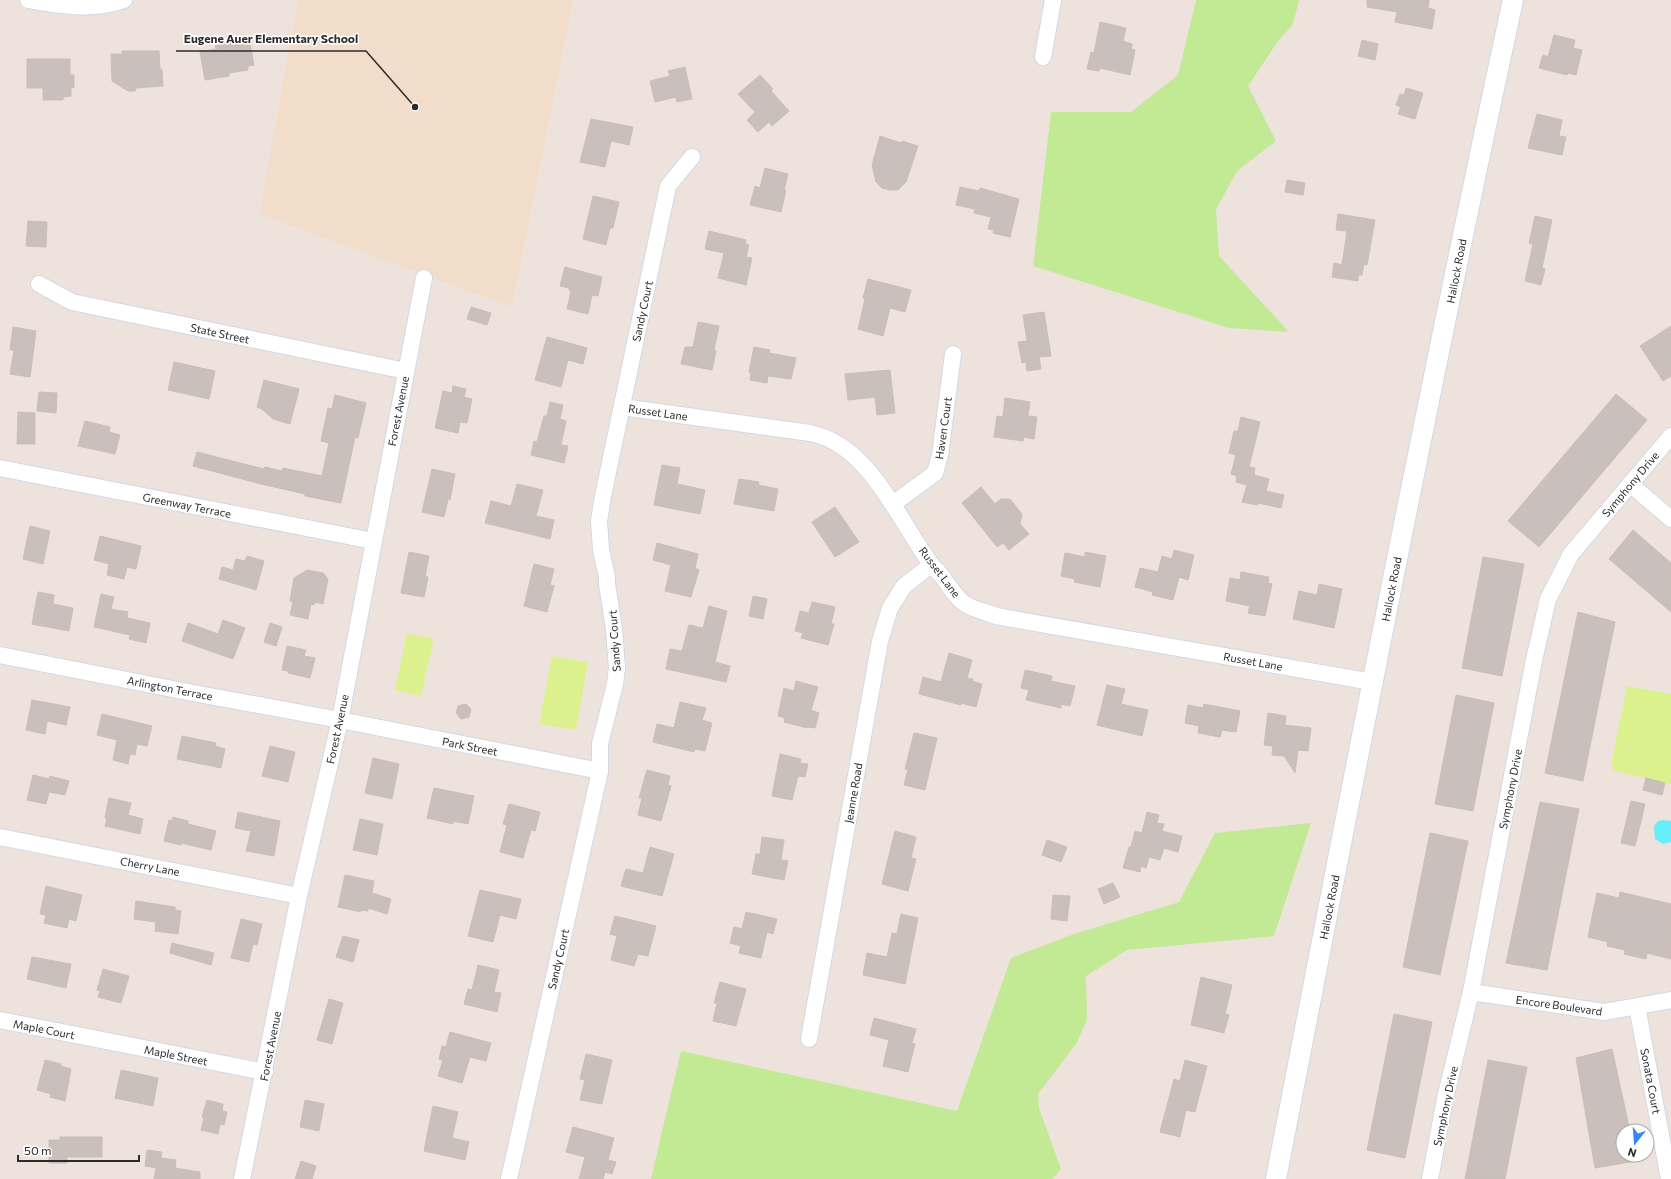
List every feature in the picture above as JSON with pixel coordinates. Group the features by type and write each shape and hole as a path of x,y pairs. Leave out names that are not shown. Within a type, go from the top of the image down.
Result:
{"street":[{"path":"28,0 58,6 79,7 101,5 124,0"},
{"path":"1043,56 1053,0"},
{"name":"Hallock Road","path":"1276,1179 1372,682 1470,202 1513,0"},
{"name":"Sandy Court","path":"509,1179 600,772 600,744 615,684 617,668 613,622 607,584 608,577 601,550 599,521 668,186 692,157"},
{"name":"Forest Avenue","path":"242,1179 265,1072 299,896 340,720 424,278"},
{"name":"State Street","path":"39,284 72,302 406,372"},
{"name":"Haven Court","path":"893,504 935,473 940,456 953,354"},
{"name":"Russet Lane","path":"622,407 822,435 840,445 852,454 893,504 932,565 948,586 966,605 996,616 1372,682"},
{"name":"Symphony Drive","path":"1430,1179 1445,1099 1471,992 1534,660 1548,599 1571,554 1671,436"},
{"name":"Greenway Terrace","path":"0,468 373,541"},
{"path":"1630,484 1671,519"},
{"name":"Jeanne Road","path":"809,1039 880,642 890,608 904,586 932,565"},
{"name":"Arlington Terrace","path":"0,655 340,720"},
{"name":"Park Street","path":"340,720 600,772"},
{"name":"Cherry Lane","path":"0,837 299,896"},
{"name":"Encore Boulevard","path":"1471,992 1604,1012 1671,1000"},
{"name":"Sonata Court","path":"1637,1006 1669,1179"},
{"name":"Maple Court","path":"0,1020 88,1038"},
{"name":"Maple Street","path":"88,1038 265,1072"}],"shaded area":[{"path":"298,0 573,0 512,307 259,214"}],"green space":[{"path":"1196,0 1299,0 1293,24 1276,44 1248,86 1276,141 1237,171 1216,209 1219,256 1289,332 1229,328 1033,266 1051,112 1131,112 1178,75"},
{"path":"407,633 434,639 421,696 395,690"},
{"path":"552,656 588,662 576,730 539,724"},
{"path":"1627,686 1671,694 1671,784 1615,771 1611,764"},
{"path":"1311,823 1274,936 1127,950 1086,976 1087,1020 1076,1044 1038,1094 1039,1108 1061,1169 1052,1179 651,1179 681,1051 957,1111 1011,958 1074,934 1179,902 1215,833"}],"water":[{"path":"1658,821 1671,821 1671,842 1663,844 1655,839 1654,826"}],"building":[{"path":"1367,0 1429,0 1428,8 1435,10 1432,29 1395,22 1397,12 1367,7"},
{"path":"1100,22 1126,28 1123,41 1132,44 1131,49 1135,50 1130,75 1100,68 1099,71 1087,69 1091,52 1094,53"},
{"path":"1554,35 1575,40 1573,48 1582,50 1576,75 1568,73 1567,75 1539,68 1543,55 1548,57"},
{"path":"249,38 254,65 248,66 248,70 229,73 229,76 205,80 200,52 216,49 215,46"},
{"path":"1362,40 1378,44 1375,60 1358,56"},
{"path":"122,51 159,51 163,86 136,88 135,91 128,91 112,81 111,54 122,54"},
{"path":"27,59 70,59 70,75 74,75 74,88 71,87 71,96 63,97 63,100 43,100 43,88 27,88"},
{"path":"685,67 692,99 677,102 676,97 655,102 650,81 670,76 668,71"},
{"path":"760,75 773,89 771,91 789,111 772,126 769,122 758,132 747,120 755,112 738,94"},
{"path":"1406,88 1423,93 1415,119 1398,114 1401,107 1396,105 1400,94 1404,95"},
{"path":"1537,114 1562,120 1559,136 1566,137 1562,155 1528,148"},
{"path":"591,119 633,127 629,145 611,141 605,167 580,162"},
{"path":"880,136 901,143 902,141 918,146 906,182 898,190 882,188 876,182 872,165"},
{"path":"765,168 788,174 781,212 750,205 755,186 760,188"},
{"path":"1287,180 1305,183 1303,195 1285,192"},
{"path":"960,187 979,191 980,188 1019,199 1010,237 993,233 994,230 988,229 991,217 974,213 975,209 956,205"},
{"path":"593,196 619,202 613,228 610,228 606,245 583,239"},
{"path":"1338,214 1375,220 1367,265 1364,264 1362,275 1358,275 1358,281 1332,277 1334,263 1342,265 1347,231 1336,230"},
{"path":"1535,216 1552,220 1542,268 1545,269 1541,285 1525,281 1533,244 1529,243"},
{"path":"28,221 47,222 46,247 26,246"},
{"path":"709,231 746,240 745,244 749,245 746,257 752,258 746,285 718,278 724,253 705,249"},
{"path":"565,267 602,277 598,296 592,295 588,314 567,309 571,291 569,288 560,286"},
{"path":"868,279 911,290 905,312 890,308 883,336 858,329"},
{"path":"471,307 491,313 487,325 467,319"},
{"path":"1044,312 1051,356 1039,357 1041,369 1027,371 1026,362 1022,363 1018,342 1027,341 1023,315"},
{"path":"698,322 719,326 712,370 681,364 685,347 693,347"},
{"path":"1671,326 1671,376 1663,381 1640,346"},
{"path":"13,327 36,331 30,377 10,374 14,350 10,350"},
{"path":"547,337 587,348 583,364 568,360 561,387 535,380"},
{"path":"754,347 770,350 769,353 796,358 791,379 768,376 767,383 750,380 751,373 749,372"},
{"path":"174,362 215,371 209,399 168,390"},
{"path":"890,370 895,413 877,415 875,397 848,400 845,374"},
{"path":"264,380 299,389 290,424 273,419 262,409 257,407"},
{"path":"453,386 466,389 464,397 472,399 467,423 460,422 458,433 435,428 443,391 452,393"},
{"path":"39,392 57,393 56,413 37,411"},
{"path":"1616,394 1647,420 1539,547 1508,521"},
{"path":"335,395 366,403 358,438 355,437 341,503 305,496 305,494 193,466 197,452 264,469 265,467 282,471 283,468 322,476 329,443 321,441 328,408 332,409"},
{"path":"1005,398 1030,402 1028,416 1037,417 1034,439 1024,437 1023,441 994,437 997,416 1003,417"},
{"path":"550,402 563,405 560,419 566,421 561,445 568,446 564,463 531,455 534,441 537,442 544,416 547,416"},
{"path":"18,412 35,413 35,444 17,444"},
{"path":"1241,417 1260,422 1249,467 1255,468 1254,475 1269,479 1266,491 1284,495 1281,508 1258,503 1257,505 1242,502 1247,485 1236,482 1237,476 1231,474 1236,455 1229,453 1234,431 1238,431"},
{"path":"85,421 110,427 109,432 120,435 115,454 78,446"},
{"path":"662,465 680,468 677,484 705,490 700,514 654,505"},
{"path":"432,469 455,474 450,500 448,499 444,517 422,512"},
{"path":"739,479 759,482 758,485 778,489 774,511 734,504"},
{"path":"517,484 543,490 536,516 554,520 550,539 485,523 491,501 511,506"},
{"path":"981,487 995,504 1001,499 1010,499 1022,514 1020,524 1029,534 1009,550 1003,543 997,547 962,503"},
{"path":"835,507 859,542 835,557 812,522"},
{"path":"30,526 50,531 43,564 23,559"},
{"path":"1633,530 1671,563 1671,612 1609,559"},
{"path":"100,536 141,546 136,569 127,567 124,579 107,575 109,564 94,560"},
{"path":"657,543 698,554 695,568 699,570 691,597 665,591 671,565 653,560"},
{"path":"1174,550 1194,555 1188,580 1179,577 1173,600 1152,595 1153,592 1135,587 1140,568 1158,572 1162,556 1172,559"},
{"path":"409,552 429,556 425,576 428,577 424,597 401,593"},
{"path":"1085,552 1106,556 1100,587 1074,582 1075,579 1061,576 1065,553 1085,557"},
{"path":"247,556 264,561 256,590 219,579 222,567 233,570 236,559 245,561"},
{"path":"1483,557 1524,564 1502,676 1462,668"},
{"path":"534,564 554,569 550,585 554,586 547,612 524,606"},
{"path":"307,570 323,573 328,579 323,604 315,602 314,605 311,604 308,619 290,615 293,602 290,601 294,578"},
{"path":"1241,572 1269,577 1268,583 1272,584 1265,616 1248,613 1250,606 1226,601 1230,578 1240,580"},
{"path":"1319,584 1342,589 1334,628 1293,619 1299,591 1317,595"},
{"path":"38,592 54,595 53,604 73,608 69,631 32,624"},
{"path":"101,594 114,597 111,609 128,612 127,618 150,623 146,643 129,639 130,635 94,627"},
{"path":"753,596 767,599 763,619 749,616"},
{"path":"812,602 835,607 831,624 834,624 828,645 801,638 803,633 795,631 800,611 809,613"},
{"path":"709,606 727,611 715,662 730,666 726,682 666,669 670,649 682,651 689,625 703,628"},
{"path":"1578,612 1615,622 1583,781 1545,773"},
{"path":"223,620 245,628 233,659 182,641 188,623 218,634"},
{"path":"270,623 282,627 276,646 264,642"},
{"path":"287,646 306,650 304,656 315,658 310,678 288,673 288,671 282,670"},
{"path":"949,653 972,660 967,678 973,679 972,681 982,684 976,707 961,703 961,705 919,694 923,677 941,682"},
{"path":"1025,670 1052,676 1051,681 1075,686 1070,706 1061,704 1061,708 1026,700 1029,690 1021,688"},
{"path":"796,681 818,687 811,710 819,713 815,728 807,728 784,722 785,718 778,716 784,688 794,691"},
{"path":"1107,685 1125,689 1121,704 1148,710 1142,736 1097,725"},
{"path":"1456,695 1494,703 1473,811 1435,804"},
{"path":"32,700 70,707 66,725 47,721 45,734 26,730"},
{"path":"680,702 706,708 702,720 712,723 705,751 695,749 694,752 653,742 657,724 674,728"},
{"path":"466,704 471,709 469,717 461,719 456,713 458,706"},
{"path":"1204,704 1240,711 1236,732 1222,730 1220,737 1198,733 1199,726 1185,723 1188,705 1203,708"},
{"path":"1268,713 1286,716 1285,725 1311,728 1308,751 1298,750 1295,773 1284,756 1272,755 1273,746 1264,745"},
{"path":"102,714 152,726 147,746 137,744 135,755 130,754 128,764 113,760 117,740 97,735"},
{"path":"914,733 937,738 925,790 904,785 908,769 905,769"},
{"path":"182,736 216,743 215,746 225,749 221,768 177,759"},
{"path":"270,746 295,752 288,782 262,776"},
{"path":"780,754 801,759 800,763 808,764 805,777 798,776 792,800 772,796"},
{"path":"373,758 399,764 392,799 365,793"},
{"path":"647,770 670,776 668,785 671,786 661,821 638,815 642,798 639,798"},
{"path":"33,775 49,779 50,776 69,781 65,795 49,792 46,804 27,800"},
{"path":"1646,778 1665,783 1662,795 1643,790"},
{"path":"434,788 474,796 468,824 453,821 453,824 427,818"},
{"path":"109,798 131,803 128,815 143,819 140,834 105,826"},
{"path":"1631,801 1645,804 1635,846 1621,843"},
{"path":"1540,802 1579,809 1547,970 1506,963"},
{"path":"509,804 540,812 535,831 531,830 523,858 500,852 507,825 503,824"},
{"path":"238,812 280,821 274,856 246,851 251,831 235,828"},
{"path":"1147,812 1159,815 1157,823 1164,824 1162,831 1182,836 1178,852 1164,848 1160,860 1149,857 1146,868 1141,866 1140,872 1123,868 1135,831 1142,833"},
{"path":"173,817 188,821 188,824 216,831 211,850 181,843 181,845 164,841 169,820 172,821"},
{"path":"360,819 383,824 377,855 353,850"},
{"path":"895,831 916,837 911,858 916,859 908,891 882,884"},
{"path":"1430,833 1468,841 1440,975 1403,967"},
{"path":"762,837 784,840 781,860 788,861 784,880 752,874 756,854 760,854"},
{"path":"1047,840 1067,847 1061,862 1042,855"},
{"path":"650,847 674,854 662,896 621,886 626,869 643,873"},
{"path":"345,875 374,881 372,893 391,899 387,914 368,908 368,911 361,910 361,912 338,907"},
{"path":"1113,883 1120,897 1104,904 1098,889"},
{"path":"46,886 82,895 76,921 69,919 67,928 44,923 46,915 40,914"},
{"path":"480,890 521,899 516,919 500,915 493,942 468,936"},
{"path":"1620,892 1671,904 1671,959 1647,953 1646,959 1624,954 1625,950 1607,946 1608,942 1588,937 1597,893 1619,898"},
{"path":"1053,895 1070,896 1067,921 1051,919"},
{"path":"136,901 175,907 175,910 181,911 178,934 155,931 156,922 134,919"},
{"path":"746,912 777,919 773,934 767,932 761,958 739,953 741,946 730,943 734,927 742,929"},
{"path":"901,914 918,918 905,984 863,975 867,953 887,957 892,933 897,934"},
{"path":"615,916 656,926 648,956 638,954 634,966 611,960 617,936 610,934"},
{"path":"241,919 262,924 257,945 253,944 249,962 231,958"},
{"path":"343,936 359,940 353,962 336,957"},
{"path":"172,943 214,953 211,965 170,953"},
{"path":"32,957 71,964 66,988 27,979"},
{"path":"478,965 499,970 494,992 501,993 497,1012 464,1004 468,989 472,990"},
{"path":"103,969 129,976 121,1003 98,997 100,991 97,990"},
{"path":"1201,977 1232,985 1225,1014 1229,1015 1224,1033 1191,1025"},
{"path":"720,982 746,989 736,1026 713,1021 717,1003 714,1003"},
{"path":"329,999 343,1003 332,1044 317,1040"},
{"path":"1394,1014 1432,1022 1405,1158 1367,1150"},
{"path":"874,1018 916,1029 912,1043 915,1044 908,1072 883,1066 889,1040 870,1035"},
{"path":"450,1032 491,1043 486,1061 470,1057 462,1083 438,1076 443,1060 439,1059 442,1046 446,1047"},
{"path":"1612,1049 1628,1123 1615,1123 1615,1163 1624,1163 1595,1168 1576,1058"},
{"path":"586,1054 612,1060 602,1104 580,1100 585,1080 580,1079"},
{"path":"45,1060 61,1064 61,1066 71,1069 65,1101 50,1097 51,1094 37,1090"},
{"path":"1185,1060 1207,1066 1195,1112 1186,1110 1180,1137 1160,1132 1174,1079 1180,1081"},
{"path":"1488,1060 1527,1067 1505,1179 1465,1179"},
{"path":"121,1070 158,1078 153,1106 115,1098"},
{"path":"207,1100 223,1104 222,1111 227,1112 224,1125 220,1124 218,1134 201,1130 204,1118 202,1117"},
{"path":"305,1100 324,1104 319,1131 300,1127"},
{"path":"433,1106 458,1112 452,1138 469,1142 465,1160 424,1151"},
{"path":"573,1127 614,1138 608,1160 616,1162 612,1174 605,1172 603,1179 579,1179 585,1157 566,1152"},
{"path":"60,1137 102,1137 102,1157 67,1157 67,1163 49,1163 49,1140 60,1140"},
{"path":"147,1150 162,1152 161,1158 176,1160 175,1168 200,1172 200,1179 154,1179 156,1168 145,1166"},
{"path":"301,1161 316,1166 312,1179 295,1179"}],"place":[{"name":"Eugene Auer Elementary School","path":"415,107"}]}
